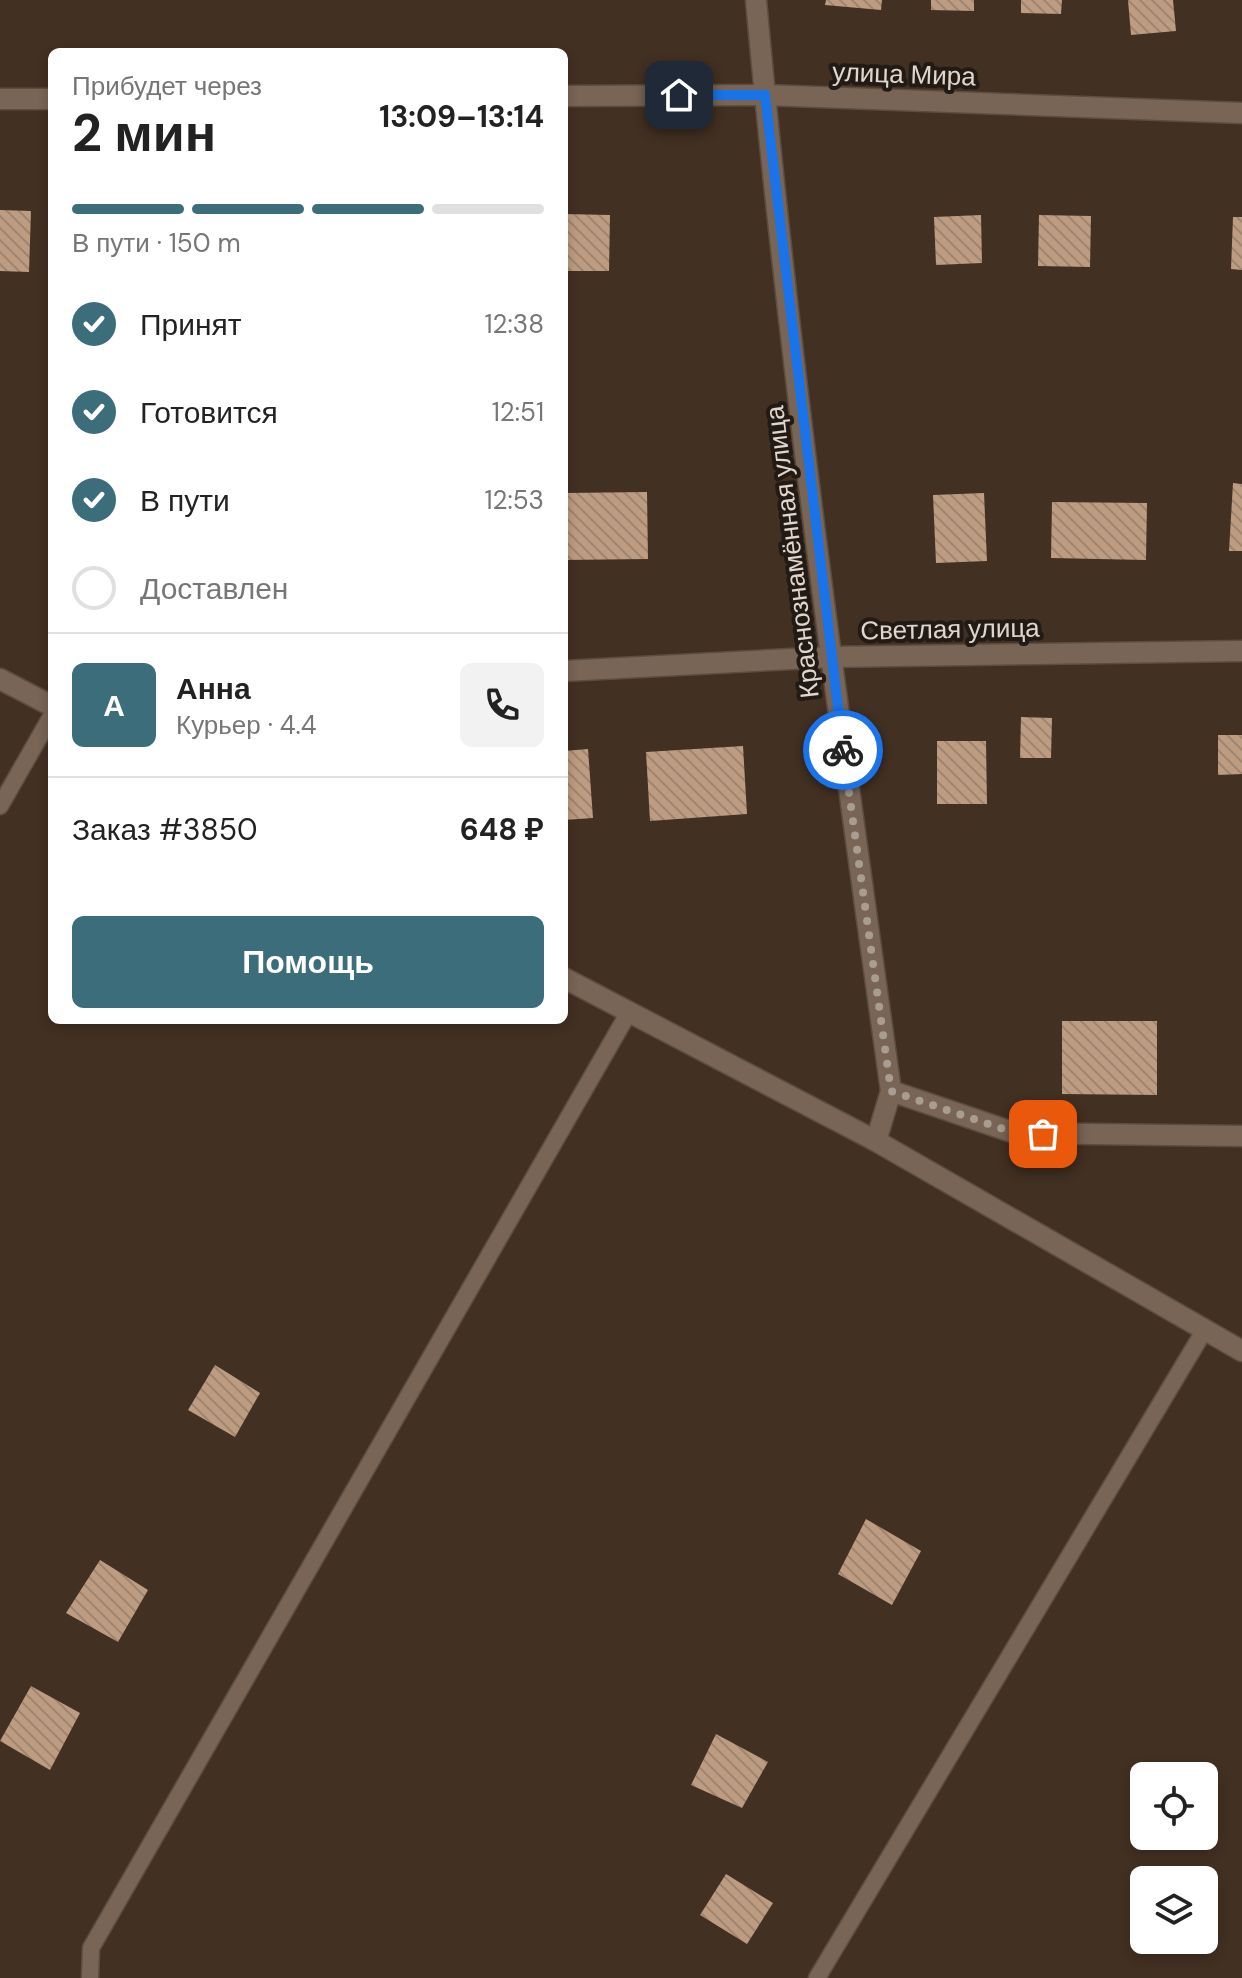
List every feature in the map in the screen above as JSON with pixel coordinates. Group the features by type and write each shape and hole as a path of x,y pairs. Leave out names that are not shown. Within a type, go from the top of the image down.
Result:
{"street":[{"name":"Краснознамённая улица","path":"756,0 830,657 891,1091 876,1141"},
{"name":"улица Мира","path":"568,96 765,95 1242,113"},
{"path":"0,99 48,99"},
{"name":"Светлая улица","path":"568,671 830,657 1242,651"},
{"path":"0,679 48,704"},
{"path":"568,980 876,1141 1242,1351"},
{"path":"891,1091 1015,1133 1242,1136"}],"lane":[{"path":"0,806 48,722"},
{"path":"90,1978 91,1948 629,1012"},
{"path":"817,1978 1204,1331"}],"building":[{"path":"826,0 882,0 881,10 825,5"},
{"path":"931,0 974,0 974,11 931,10"},
{"path":"1021,0 1062,0 1061,14 1021,13"},
{"path":"1128,0 1173,0 1176,31 1131,35"},
{"path":"0,210 31,211 29,272 0,271"},
{"path":"568,214 610,215 609,271 568,271"},
{"path":"981,215 982,263 936,265 934,217"},
{"path":"1039,215 1091,216 1090,267 1038,266"},
{"path":"1233,217 1242,217 1242,270 1231,269"},
{"path":"1233,483 1242,484 1242,551 1229,551"},
{"path":"647,492 648,559 568,560 568,493"},
{"path":"984,493 987,561 936,563 933,495"},
{"path":"1052,502 1147,503 1146,560 1051,558"},
{"path":"1021,717 1052,718 1051,758 1020,758"},
{"path":"1218,735 1242,735 1242,774 1218,775"},
{"path":"937,741 986,741 987,804 937,804"},
{"path":"743,746 747,814 650,821 646,752"},
{"path":"588,749 593,818 568,820 568,751"},
{"path":"1062,1021 1157,1021 1157,1095 1062,1094"},
{"path":"215,1365 260,1393 235,1437 188,1410"},
{"path":"866,1519 921,1551 892,1605 838,1574"},
{"path":"100,1560 148,1590 118,1642 66,1613"},
{"path":"31,1686 80,1713 50,1770 0,1741"},
{"path":"716,1734 768,1762 742,1808 691,1785"},
{"path":"726,1874 773,1903 747,1944 700,1915"}],"way so far":[{"path":"843,750 891,1091 1015,1133 1043,1134"}],"route":[{"path":"679,95 765,95 843,750"}]}
